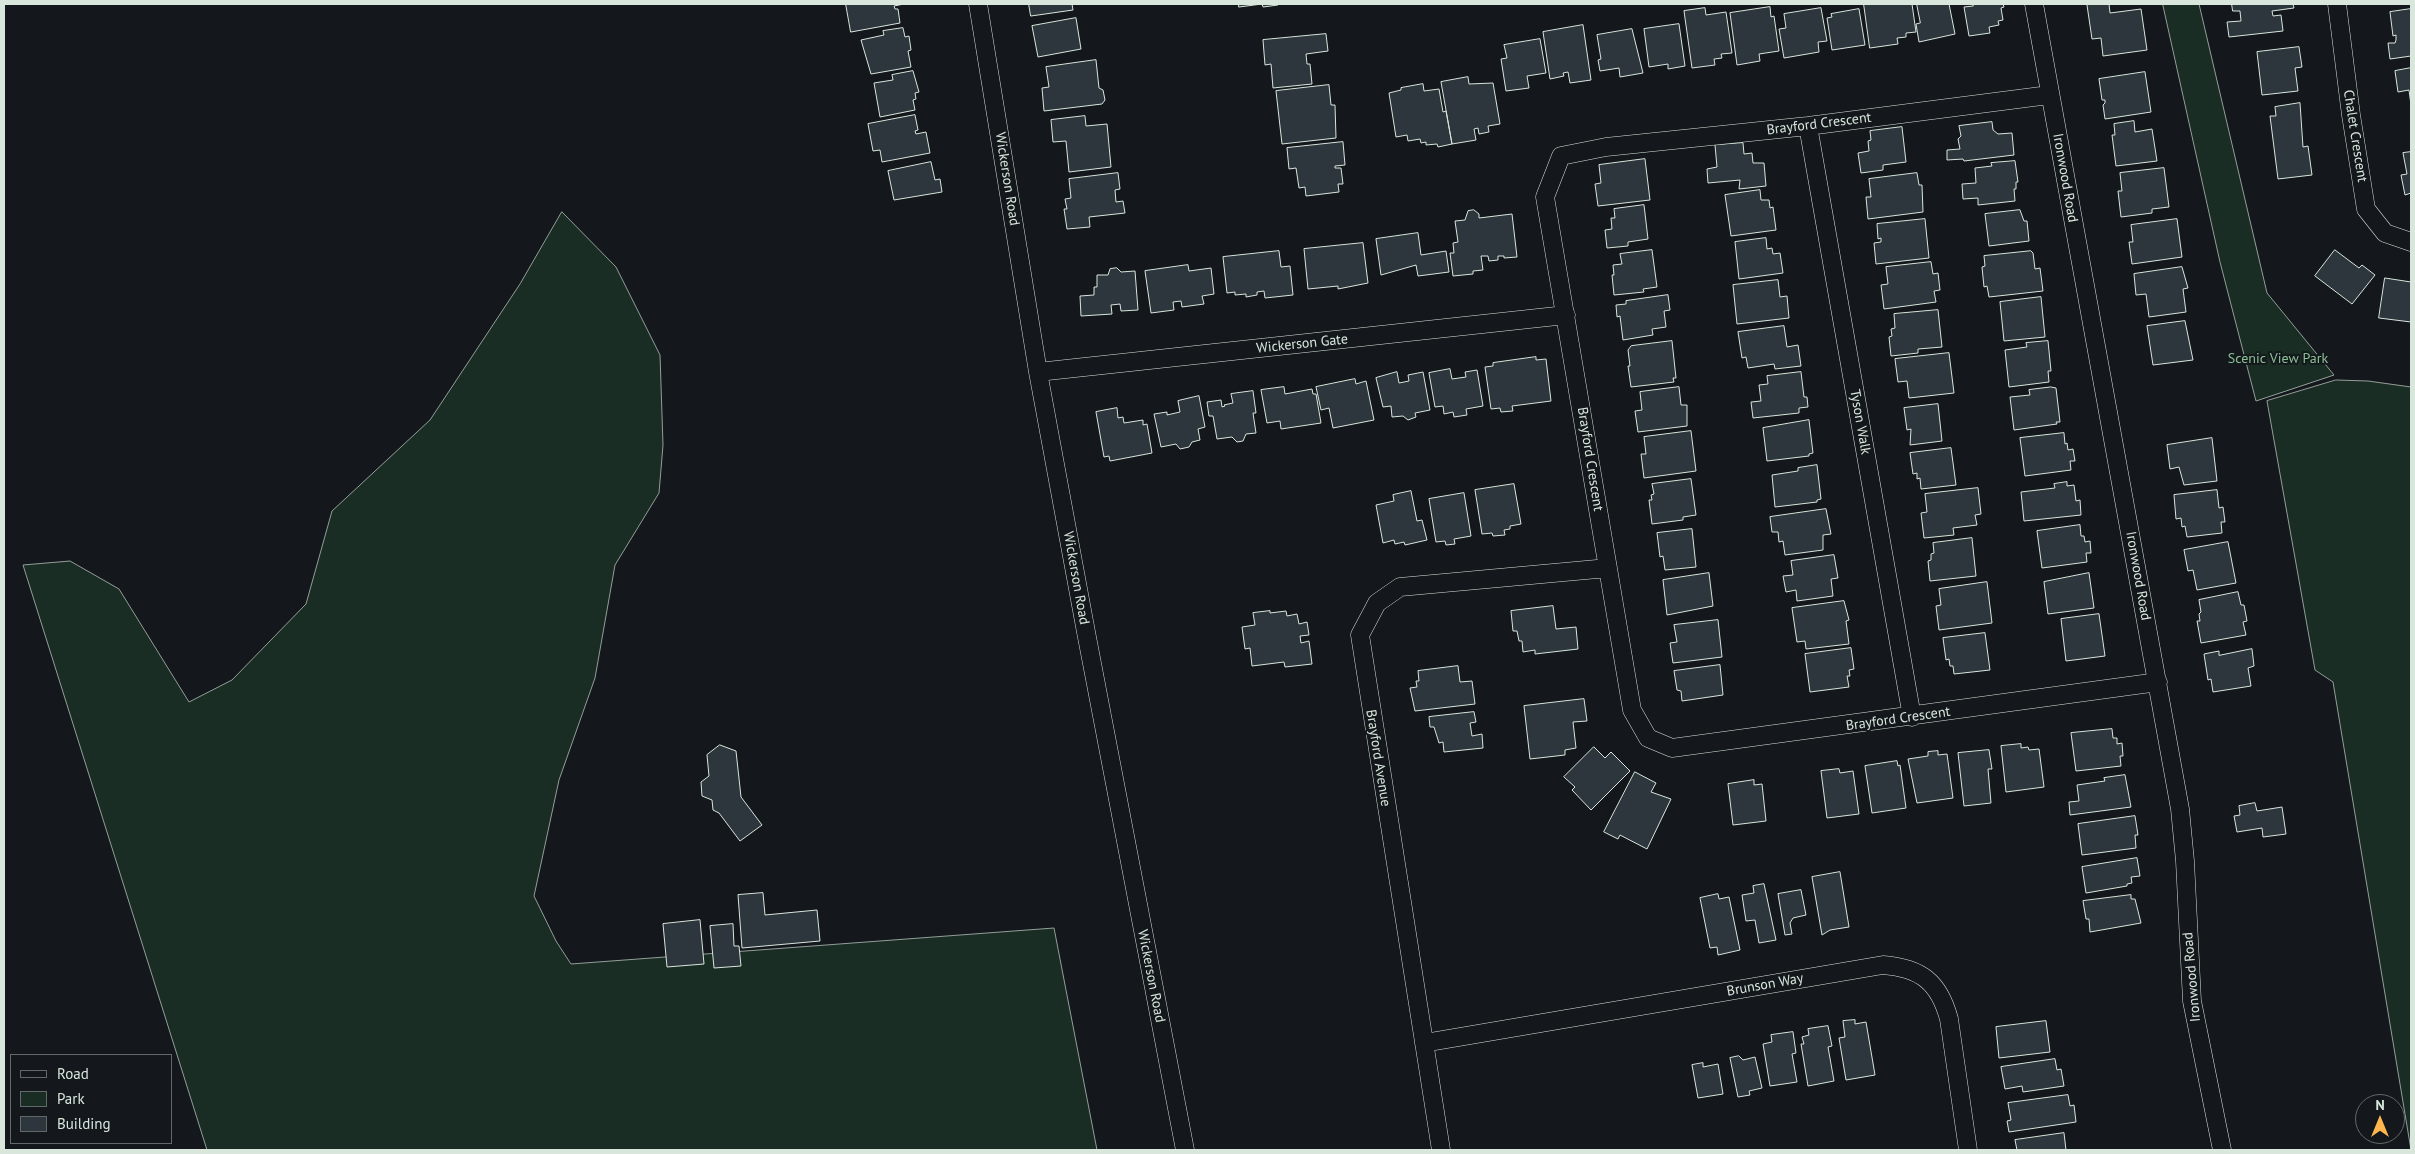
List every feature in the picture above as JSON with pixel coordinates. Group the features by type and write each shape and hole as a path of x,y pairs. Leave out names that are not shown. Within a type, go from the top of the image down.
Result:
{"street":[{"name":"Wickerson Road","path":"978,4 1038,372 1089,651 1185,1150"},
{"name":"Ironwood Road","path":"2034,4 2180,809 2185,861 2192,1001 2222,1150"},
{"name":"Chalet Crescent","path":"2337,4 2351,115 2366,209 2385,233 2411,242"},
{"name":"Brayford Crescent","path":"2050,95 1808,126 1606,147 1561,156 1545,197 1632,710 1648,738 1672,748 1912,717 2158,682"},
{"name":"Tyson Walk","path":"1808,126 1912,717"},
{"name":"Wickerson Gate","path":"1038,372 1566,315"},
{"name":"Brayford Avenue","path":"1441,1150 1360,635 1377,603 1400,587 1608,568"},
{"name":"Brunson Way","path":"1424,1043 1884,965 1902,966 1920,973 1934,985 1944,1001 1950,1019 1968,1150"}],"green space":[{"name":"Scenic View Park","path":"2163,4 2199,4 2267,293 2334,375 2256,401 2220,262"},
{"path":"562,212 616,267 660,355 663,445 659,493 615,565 595,678 559,780 534,896 556,941 571,964 1054,928 1097,1150 207,1150 23,565 70,561 119,589 189,702 232,680 306,604 332,511 430,420 520,284"},
{"path":"2336,380 2368,381 2411,387 2411,1150 2405,1114 2405,1094 2402,1094 2333,682 2315,670 2267,401"}],"building":[{"path":"846,4 904,4 894,6 895,9 898,9 900,23 851,32"},
{"path":"1029,4 1072,4 1073,10 1031,16"},
{"path":"1239,4 1262,4 1239,7"},
{"path":"1262,4 1278,4 1278,5 1263,7"},
{"path":"1864,4 1912,4 1916,32 1906,33 1906,37 1897,38 1898,44 1870,48"},
{"path":"1917,4 1949,4 1955,34 1919,42 1916,24 1920,23"},
{"path":"1973,4 2003,4 2004,7 2001,8 2003,20 1998,21 1999,25 1989,27 1990,33 1969,36 1964,7 1973,6"},
{"path":"2109,4 2110,13 2141,9 2147,50 2103,56 2101,38 2092,39 2087,5"},
{"path":"2232,4 2293,4 2294,8 2272,11 2273,16 2281,15 2283,31 2229,37 2227,22 2241,21 2240,11 2233,11"},
{"path":"1770,7 1771,17 1774,16 1779,51 1759,54 1760,61 1737,65 1730,13"},
{"path":"1705,8 1706,15 1726,12 1732,53 1721,54 1722,58 1714,59 1715,65 1692,68 1684,11"},
{"path":"1821,8 1827,41 1818,42 1819,52 1784,58 1779,29 1786,28 1784,14"},
{"path":"1859,9 1865,45 1832,50 1827,18 1832,17 1831,14"},
{"path":"2411,9 2411,56 2390,59 2388,43 2395,43 2396,35 2393,36 2390,12"},
{"path":"1076,18 1081,49 1038,57 1032,26"},
{"path":"1679,24 1685,66 1668,69 1668,64 1649,67 1644,29"},
{"path":"1583,25 1591,80 1570,83 1568,72 1563,73 1564,76 1550,79 1543,32"},
{"path":"903,28 905,37 909,36 911,50 908,51 911,67 871,74 861,40 884,35 883,31"},
{"path":"1632,29 1643,73 1620,77 1619,68 1600,71 1598,60 1601,59 1597,35"},
{"path":"1326,34 1328,51 1306,54 1307,64 1310,64 1312,84 1273,88 1271,64 1265,65 1263,40"},
{"path":"1540,39 1546,73 1527,76 1529,88 1506,91 1501,59 1507,58 1504,45"},
{"path":"2299,47 2302,67 2295,68 2298,91 2262,95 2257,52"},
{"path":"1096,60 1099,88 1103,90 1105,100 1102,104 1044,111 1042,88 1049,87 1046,67"},
{"path":"2411,68 2411,105 2409,90 2398,92 2395,71"},
{"path":"913,71 919,92 915,93 916,99 913,100 915,110 880,117 874,83 893,80 892,75"},
{"path":"2145,72 2151,112 2105,119 2103,105 2105,100 2102,100 2099,79"},
{"path":"1468,77 1469,84 1493,83 1500,124 1488,126 1489,132 1479,134 1478,128 1474,129 1476,140 1452,144 1441,82"},
{"path":"1423,84 1424,91 1439,89 1443,112 1446,111 1452,144 1438,147 1437,144 1426,145 1426,142 1421,143 1420,139 1408,141 1407,135 1396,137 1389,93 1401,90 1401,88"},
{"path":"1329,85 1331,105 1335,105 1336,138 1282,144 1276,91"},
{"path":"2300,103 2303,147 2308,146 2312,175 2278,179 2270,116 2276,116 2275,107"},
{"path":"915,115 918,130 915,131 916,134 926,132 930,153 882,162 880,150 873,151 868,124"},
{"path":"1085,116 1086,126 1107,124 1111,167 1069,172 1066,141 1053,142 1051,120"},
{"path":"2134,121 2135,132 2152,129 2157,161 2116,166 2112,135 2115,135 2114,124"},
{"path":"1992,122 1993,130 1998,134 2012,133 2014,155 1964,161 1963,159 1947,160 1947,150 1960,149 1958,139 1961,136 1959,126"},
{"path":"1902,127 1906,162 1883,165 1883,170 1861,173 1858,153 1869,151 1870,131"},
{"path":"1343,142 1345,165 1335,166 1335,168 1341,168 1343,184 1338,184 1339,192 1306,196 1305,187 1299,188 1296,168 1289,169 1287,148"},
{"path":"1743,143 1744,154 1752,153 1753,163 1764,163 1766,186 1739,189 1740,180 1708,183 1707,169 1717,167 1715,145"},
{"path":"2411,152 2411,193 2405,195 2401,175 2407,174 2403,153"},
{"path":"1645,159 1650,200 1598,206 1595,184 1601,183 1599,165"},
{"path":"2015,161 2018,182 2016,182 2016,189 2014,189 2015,201 1978,205 1978,198 1963,199 1962,184 1976,183 1975,168 1992,166 1991,163"},
{"path":"931,162 935,180 940,179 942,192 894,200 888,171"},
{"path":"2164,168 2169,207 2152,209 2152,213 2121,217 2118,191 2122,191 2120,173"},
{"path":"1118,173 1120,189 1115,190 1116,202 1123,201 1125,213 1089,217 1090,227 1067,229 1064,209 1067,209 1065,199 1071,198 1069,179"},
{"path":"1917,173 1919,185 1922,185 1923,212 1868,219 1866,197 1871,197 1869,179"},
{"path":"1760,190 1761,200 1769,200 1770,208 1773,207 1776,230 1731,236 1725,195"},
{"path":"1644,205 1648,239 1628,242 1628,246 1607,248 1605,230 1612,229 1611,218 1615,218 1614,209"},
{"path":"1474,210 1479,214 1479,218 1512,214 1517,257 1504,258 1504,256 1498,256 1498,260 1489,261 1488,256 1481,256 1483,270 1473,271 1473,274 1453,276 1450,253 1454,253 1453,243 1458,242 1455,221 1465,220 1468,211"},
{"path":"2020,210 2024,221 2027,221 2029,241 1989,246 1985,214"},
{"path":"1925,219 1929,258 1876,264 1874,243 1881,242 1881,238 1878,239 1877,224"},
{"path":"2177,219 2182,257 2132,264 2129,242 2133,242 2131,225"},
{"path":"1418,233 1421,255 1446,251 1449,272 1418,276 1416,265 1381,275 1376,239"},
{"path":"1766,238 1767,249 1772,248 1773,254 1780,253 1783,273 1739,279 1735,242"},
{"path":"1363,243 1368,283 1338,289 1338,286 1308,289 1304,249"},
{"path":"1652,250 1657,287 1643,289 1644,292 1614,295 1613,265 1622,264 1620,254"},
{"path":"2335,250 2359,268 2362,265 2375,275 2352,304 2315,276"},
{"path":"1279,251 1281,267 1290,266 1293,295 1265,298 1264,291 1257,292 1257,295 1246,297 1246,294 1235,295 1235,292 1227,293 1223,257"},
{"path":"2031,251 2033,253 2035,269 2040,268 2043,291 1989,297 1987,286 1984,287 1982,267 1985,266 1984,256"},
{"path":"1931,262 1933,274 1938,273 1940,290 1934,291 1936,302 1884,309 1881,285 1888,284 1886,267"},
{"path":"1188,265 1189,271 1211,268 1214,294 1202,296 1204,304 1182,307 1181,301 1173,302 1174,310 1151,313 1145,271"},
{"path":"2182,267 2188,288 2183,289 2186,312 2149,317 2146,294 2136,295 2134,274"},
{"path":"1117,268 1121,272 1135,271 1138,310 1121,311 1120,304 1111,305 1112,314 1081,316 1080,296 1094,295 1094,287 1097,287 1097,275 1108,275 1110,269"},
{"path":"2385,278 2411,282 2411,322 2379,318"},
{"path":"1778,280 1780,297 1787,296 1789,318 1737,324 1733,285"},
{"path":"1668,295 1670,310 1664,311 1666,327 1652,329 1653,335 1623,340 1620,316 1617,317 1616,305 1626,304 1626,301"},
{"path":"2041,297 2045,337 2004,341 2000,302"},
{"path":"1938,310 1942,347 1918,349 1918,353 1891,356 1889,337 1892,336 1891,329 1895,328 1894,314"},
{"path":"2185,321 2193,360 2153,365 2147,326"},
{"path":"1784,326 1787,347 1798,345 1801,366 1775,369 1774,364 1748,368 1746,357 1742,358 1738,332"},
{"path":"1672,341 1676,378 1673,378 1674,382 1631,387 1628,350 1631,346"},
{"path":"2048,341 2051,371 2048,371 2049,382 2009,387 2005,350 2027,347 2026,343"},
{"path":"1949,353 1954,393 1909,398 1907,381 1898,382 1895,359"},
{"path":"1536,357 1536,360 1546,359 1551,401 1512,406 1513,411 1501,412 1500,408 1491,409 1485,367 1493,366 1493,363"},
{"path":"1450,369 1452,379 1466,377 1465,372 1477,370 1483,406 1466,409 1467,415 1454,417 1453,412 1444,414 1443,406 1435,407 1429,373"},
{"path":"1397,372 1399,383 1409,381 1408,375 1423,372 1430,410 1415,413 1416,417 1408,420 1403,416 1392,417 1391,406 1383,407 1376,378"},
{"path":"1801,372 1804,397 1807,397 1808,407 1799,408 1799,413 1753,418 1751,402 1761,401 1759,385 1768,384 1767,376"},
{"path":"1355,379 1356,384 1366,381 1374,420 1333,428 1329,408 1321,410 1316,387"},
{"path":"1284,387 1285,394 1312,389 1313,394 1316,394 1321,423 1281,429 1280,421 1267,423 1261,390"},
{"path":"1679,387 1681,405 1687,405 1687,426 1638,432 1635,411 1642,410 1640,392"},
{"path":"2056,388 2060,422 2014,430 2010,397 2030,395 2029,390"},
{"path":"1253,391 1256,413 1253,413 1256,433 1246,434 1243,441 1237,442 1232,437 1217,439 1213,416 1209,416 1207,402 1221,400 1222,407 1233,403 1231,394"},
{"path":"1199,396 1205,427 1198,429 1200,440 1192,442 1189,447 1180,449 1176,444 1161,447 1154,414 1167,412 1167,415 1180,412 1178,401"},
{"path":"1938,404 1942,441 1910,445 1911,429 1907,430 1904,408"},
{"path":"1117,408 1118,418 1123,417 1124,423 1143,420 1143,425 1147,424 1152,453 1110,461 1109,456 1104,457 1096,412"},
{"path":"1809,420 1813,453 1809,454 1809,456 1767,461 1763,428"},
{"path":"1691,431 1696,471 1644,478 1641,454 1646,454 1644,437"},
{"path":"2064,433 2065,444 2067,443 2068,450 2073,449 2075,461 2070,461 2071,470 2025,476 2020,438"},
{"path":"2212,438 2217,481 2184,485 2179,467 2170,469 2167,445"},
{"path":"1951,448 1956,485 1921,489 1920,478 1917,479 1917,473 1913,474 1910,453"},
{"path":"1817,465 1821,499 1817,500 1817,502 1775,507 1772,475 1798,471 1798,468"},
{"path":"1691,479 1696,515 1683,517 1683,520 1652,524 1649,500 1652,500 1651,495 1654,494 1652,484"},
{"path":"2067,482 2067,486 2074,485 2076,501 2080,500 2081,515 2024,521 2021,492 2055,488 2054,484"},
{"path":"1514,484 1521,524 1510,526 1510,529 1504,530 1505,535 1493,536 1492,533 1482,534 1475,490"},
{"path":"1978,488 1981,514 1975,515 1977,525 1953,528 1954,535 1924,538 1921,513 1927,512 1925,494"},
{"path":"2217,490 2219,508 2223,507 2225,522 2221,522 2222,533 2187,537 2185,526 2182,527 2181,518 2176,519 2174,495"},
{"path":"1411,491 1417,521 1422,520 1427,540 1405,545 1404,542 1395,544 1394,540 1383,543 1376,505 1394,501 1393,495"},
{"path":"1464,493 1471,536 1454,539 1455,544 1446,545 1445,541 1436,542 1429,499"},
{"path":"1826,509 1831,534 1823,535 1823,550 1785,555 1783,541 1779,542 1778,532 1772,532 1770,517"},
{"path":"2080,525 2081,536 2084,536 2085,542 2090,541 2091,553 2086,553 2087,562 2042,568 2037,531"},
{"path":"1692,529 1696,567 1665,570 1663,556 1660,557 1657,533"},
{"path":"1972,538 1976,576 1930,581 1928,561 1931,560 1931,554 1934,553 1933,543"},
{"path":"2228,542 2236,583 2197,590 2193,570 2188,571 2184,550"},
{"path":"1834,555 1838,578 1831,579 1833,596 1797,601 1796,590 1786,592 1783,576 1793,575 1791,561"},
{"path":"1709,573 1713,606 1667,615 1663,580"},
{"path":"2089,573 2094,608 2048,614 2044,582"},
{"path":"1987,582 1992,623 1939,630 1936,606 1941,605 1939,589"},
{"path":"2238,592 2241,605 2244,605 2247,621 2243,622 2246,635 2201,643 2197,621 2200,621 2199,614 2201,612 2199,600"},
{"path":"1844,601 1849,620 1846,621 1849,644 1806,649 1805,641 1797,642 1792,608"},
{"path":"1553,606 1556,629 1576,627 1578,649 1535,654 1535,650 1523,652 1522,641 1519,641 1517,631 1513,631 1511,611"},
{"path":"1270,611 1270,613 1286,611 1287,616 1297,614 1299,624 1307,622 1309,635 1300,636 1301,643 1309,641 1312,664 1285,667 1284,662 1252,666 1250,648 1245,649 1242,627 1255,625 1253,613"},
{"path":"2099,614 2105,656 2066,661 2061,619"},
{"path":"1718,620 1722,657 1673,663 1670,643 1677,642 1674,625"},
{"path":"1985,633 1990,670 1954,674 1953,666 1950,666 1949,659 1946,660 1943,638"},
{"path":"1851,648 1854,669 1849,670 1850,676 1847,676 1849,687 1810,692 1805,654"},
{"path":"2252,649 2254,666 2248,668 2251,686 2213,692 2211,679 2208,680 2204,654 2219,651 2219,655"},
{"path":"1720,665 1723,695 1682,701 1681,691 1677,690 1674,671"},
{"path":"1458,666 1460,682 1472,681 1475,704 1415,711 1410,688 1417,687 1416,681 1419,681 1418,671"},
{"path":"1584,699 1587,721 1573,722 1576,748 1565,750 1565,755 1530,759 1524,706"},
{"path":"1474,712 1476,722 1470,723 1472,736 1482,734 1483,748 1444,752 1443,742 1439,743 1434,727 1430,727 1429,717"},
{"path":"2112,729 2113,738 2117,738 2117,744 2122,743 2123,756 2120,756 2121,766 2076,771 2071,733"},
{"path":"2021,744 2021,748 2028,747 2029,750 2039,749 2044,787 2006,792 2001,746"},
{"path":"720,745 736,751 741,797 762,825 740,841 719,813 713,810 712,800 702,796 701,782 709,776 707,755"},
{"path":"1594,747 1605,758 1611,752 1630,771 1591,810 1572,790 1575,787 1564,777"},
{"path":"1989,750 1992,769 1988,769 1991,803 1964,806 1958,753"},
{"path":"1938,751 1938,755 1947,754 1953,798 1917,803 1908,759 1928,756 1928,752"},
{"path":"1897,761 1898,766 1900,765 1906,808 1872,813 1865,766"},
{"path":"1839,769 1840,773 1853,771 1859,814 1827,818 1821,771"},
{"path":"1635,772 1656,783 1651,792 1671,799 1647,849 1620,835 1618,839 1604,832"},
{"path":"2125,775 2131,807 2070,815 2069,802 2079,801 2077,785 2105,781 2104,778"},
{"path":"1754,780 1754,785 1762,784 1766,821 1733,825 1728,784"},
{"path":"2255,803 2257,811 2282,807 2286,834 2263,837 2262,828 2237,832 2234,816 2240,815 2239,806"},
{"path":"2135,816 2138,835 2135,835 2136,848 2082,855 2078,824"},
{"path":"2137,858 2140,876 2131,877 2132,883 2127,884 2127,886 2086,893 2082,867"},
{"path":"1840,872 1849,927 1830,930 1822,935 1812,877"},
{"path":"1764,884 1776,940 1759,943 1755,920 1746,921 1742,895 1754,893 1753,886"},
{"path":"1801,890 1806,915 1793,918 1790,923 1792,934 1785,935 1778,894"},
{"path":"763,893 765,915 817,910 820,941 742,948 738,895"},
{"path":"1718,894 1719,899 1729,897 1740,950 1718,955 1717,947 1710,948 1700,898"},
{"path":"2131,895 2131,899 2135,899 2141,923 2090,932 2089,919 2086,919 2083,901"},
{"path":"700,920 704,964 667,967 663,924"},
{"path":"733,924 734,946 739,946 741,966 714,968 710,926"},
{"path":"1855,1020 1855,1024 1866,1022 1875,1075 1846,1080 1839,1038 1845,1037 1843,1021"},
{"path":"2046,1021 2050,1052 1999,1058 1996,1027"},
{"path":"1828,1026 1832,1046 1828,1047 1834,1081 1808,1086 1801,1044 1804,1044 1802,1037 1809,1035 1808,1029"},
{"path":"1793,1032 1796,1053 1792,1054 1797,1082 1770,1086 1763,1044 1772,1042 1771,1035"},
{"path":"1739,1056 1743,1060 1755,1057 1762,1088 1749,1091 1750,1095 1738,1097 1730,1058"},
{"path":"2055,1059 2057,1070 2061,1069 2064,1086 2023,1092 2022,1086 2005,1089 2001,1067"},
{"path":"1703,1063 1703,1067 1718,1064 1723,1094 1698,1098 1692,1065"},
{"path":"2068,1095 2070,1106 2074,1105 2076,1122 2009,1132 2007,1121 2011,1120 2008,1103"},
{"path":"2064,1133 2066,1150 2017,1150 2015,1140"}]}
